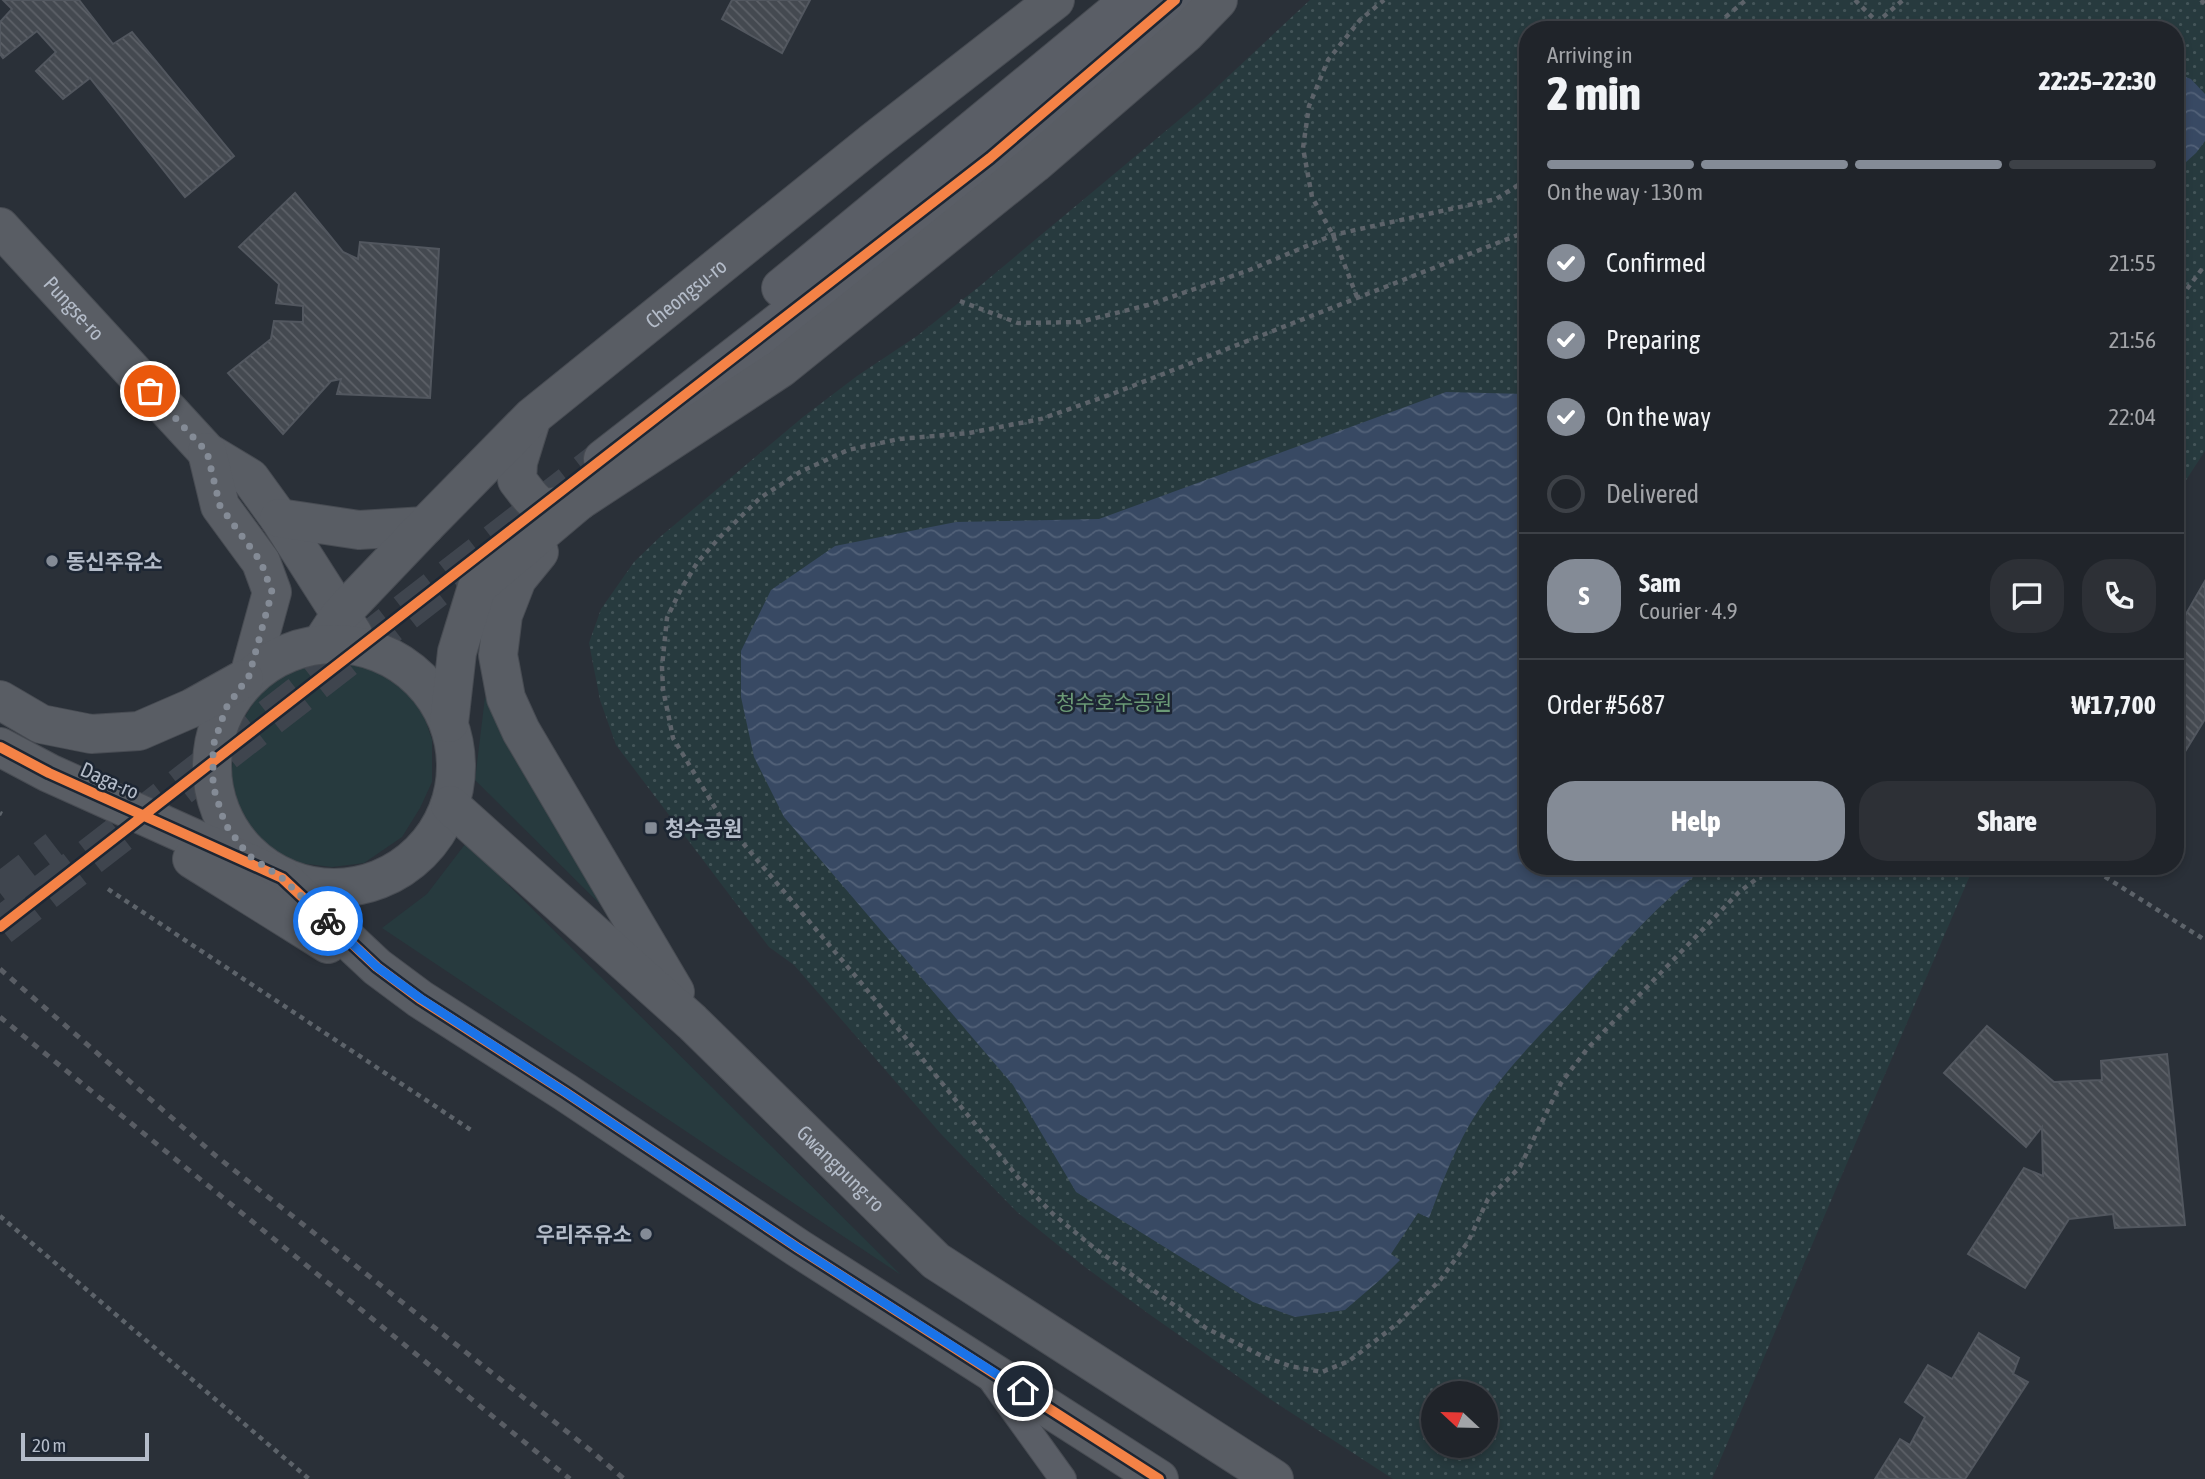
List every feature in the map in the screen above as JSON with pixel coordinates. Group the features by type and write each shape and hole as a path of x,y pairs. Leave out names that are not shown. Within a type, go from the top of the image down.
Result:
{"street":[{"name":"Cheongsu-ro","path":"341,635 425,526 532,417 874,141 1055,0"},
{"path":"1130,0 598,450 990,158 1175,0"},
{"path":"282,878 321,888 363,886 401,869 431,842 450,805 457,764 449,723 457,652 477,587 579,501 781,368 1034,164 1186,33 1219,0"},
{"name":"Pungse-ro","path":"0,226 207,452 250,478 279,518 341,635"},
{"path":"532,417 518,462 517,480 534,502 548,509 579,501"},
{"name":"Pungse-ro","path":"207,452 220,506 261,562 272,592 249,676"},
{"path":"579,501 517,579 503,615 498,655 506,698 521,730 692,1022"},
{"path":"279,518 359,530 425,526"},
{"path":"421,999 377,967 282,878 248,855 225,824 213,786 213,746 226,708 249,676 283,654 341,635 397,660 428,687 449,723"},
{"name":"Daga-ro","path":"0,700 40,724 91,734 139,732 192,708 249,676"},
{"name":"Daga-ro","path":"0,747 49,774 282,878"},
{"path":"49,774 421,999 798,1248 1159,1479"},
{"name":"Gwangpung-ro","path":"450,805 692,1022 936,1261 1274,1479"}],"lane":[{"path":"979,1364 1063,1479"}],"path":[{"path":"1357,297 1333,235 1312,197 1303,148 1309,106 1328,60 1360,20 1384,0"},
{"path":"1721,21 1746,0"},
{"path":"1855,0 1876,21"},
{"path":"1878,21 1903,0"},
{"path":"2201,0 2205,4"},
{"path":"960,302 1018,323 1080,323 1148,305 1247,271 1333,235 1496,199 1519,185"},
{"path":"1519,234 1112,394 1041,419 969,433 900,439 848,450 800,472 760,498 720,537 697,563 667,618 663,643 663,689 673,738 720,816 863,985 1020,1180 1053,1214 1093,1247 1206,1328 1262,1356 1290,1366 1322,1372 1349,1361 1398,1324 1441,1279 1468,1242 1488,1199 1520,1167 1561,1083 1587,1048 1740,892 1762,875"},
{"path":"2184,294 2205,265"},
{"path":"2102,875 2205,940"},
{"path":"108,890 474,1132"},
{"path":"0,1216 309,1479"}],"green space":[{"name":"청수호수공원","path":"1310,0 2205,0 2205,451 2184,483 2184,21 1519,21 1519,875 1970,875 1712,1479 1393,1479 1267,1397 1085,1267 1017,1212 941,1134 794,965 769,947 616,745 600,700 589,643 601,609 634,562 803,417 857,376 917,336 1204,99"},
{"path":"335,654 396,676 422,710 432,740 432,782 402,837 364,863 332,867 292,862 267,847 246,825 230,786 236,731 272,673"},
{"path":"485,697 609,913 475,780"},
{"path":"466,843 901,1275 382,928 427,894"}],"water":[{"path":"2184,76 2191,79 2205,94 2205,141 2184,164"},
{"path":"1446,392 1519,394 1519,875 1696,875 1642,925 1501,1079 1463,1136 1429,1218 1418,1213 1391,1254 1400,1260 1345,1310 1295,1317 1253,1302 1076,1192 1013,1085 784,817 754,757 741,697 741,651 771,590 835,546 956,522 1099,519"}],"building":[{"path":"3,0 79,0 113,44 132,32 234,156 185,197 90,78 63,99 36,71 56,52 37,31 3,58 0,54 0,22 12,9"},
{"path":"732,0 810,0 782,53 722,19"},
{"path":"295,193 343,252 358,259 360,242 439,249 430,398 337,394 341,379 331,381 283,434 228,373 271,339 274,321 303,322 303,306 276,303 279,284 239,247"},
{"path":"2205,581 2205,719 2184,753 2184,617"},
{"path":"1987,1026 2054,1082 2102,1080 2101,1061 2167,1054 2185,1225 2115,1228 2113,1214 2069,1219 2025,1288 1968,1254 2024,1168 2043,1176 2042,1127 2026,1147 1944,1073"},
{"path":"1979,1333 2019,1358 2013,1374 2028,1382 1965,1479 1875,1479 1900,1439 1910,1445 1925,1417 1905,1402 1928,1365 1952,1379"}],"tunnel":[{"path":"0,927 603,459"},
{"path":"0,893 57,849"}],"railway":[{"path":"0,969 216,1156 624,1479"},
{"path":"0,1017 570,1479"}],"cycle path":[{"path":"0,927 990,158 1175,0"},
{"path":"0,747 49,773 282,878 377,967 420,999 565,1092 798,1248 1159,1479"}],"way so far":[{"path":"150,391 207,452 220,506 261,562 272,592 249,676 226,708 213,746 213,786 225,824 248,855 282,878 328,921"}],"place":[{"name":"동신주유소","path":"52,561"},
{"name":"청수공원","path":"651,828"},
{"name":"우리주유소","path":"646,1234"}],"route":[{"path":"328,921 377,967 421,999 798,1248 1023,1391"}]}
